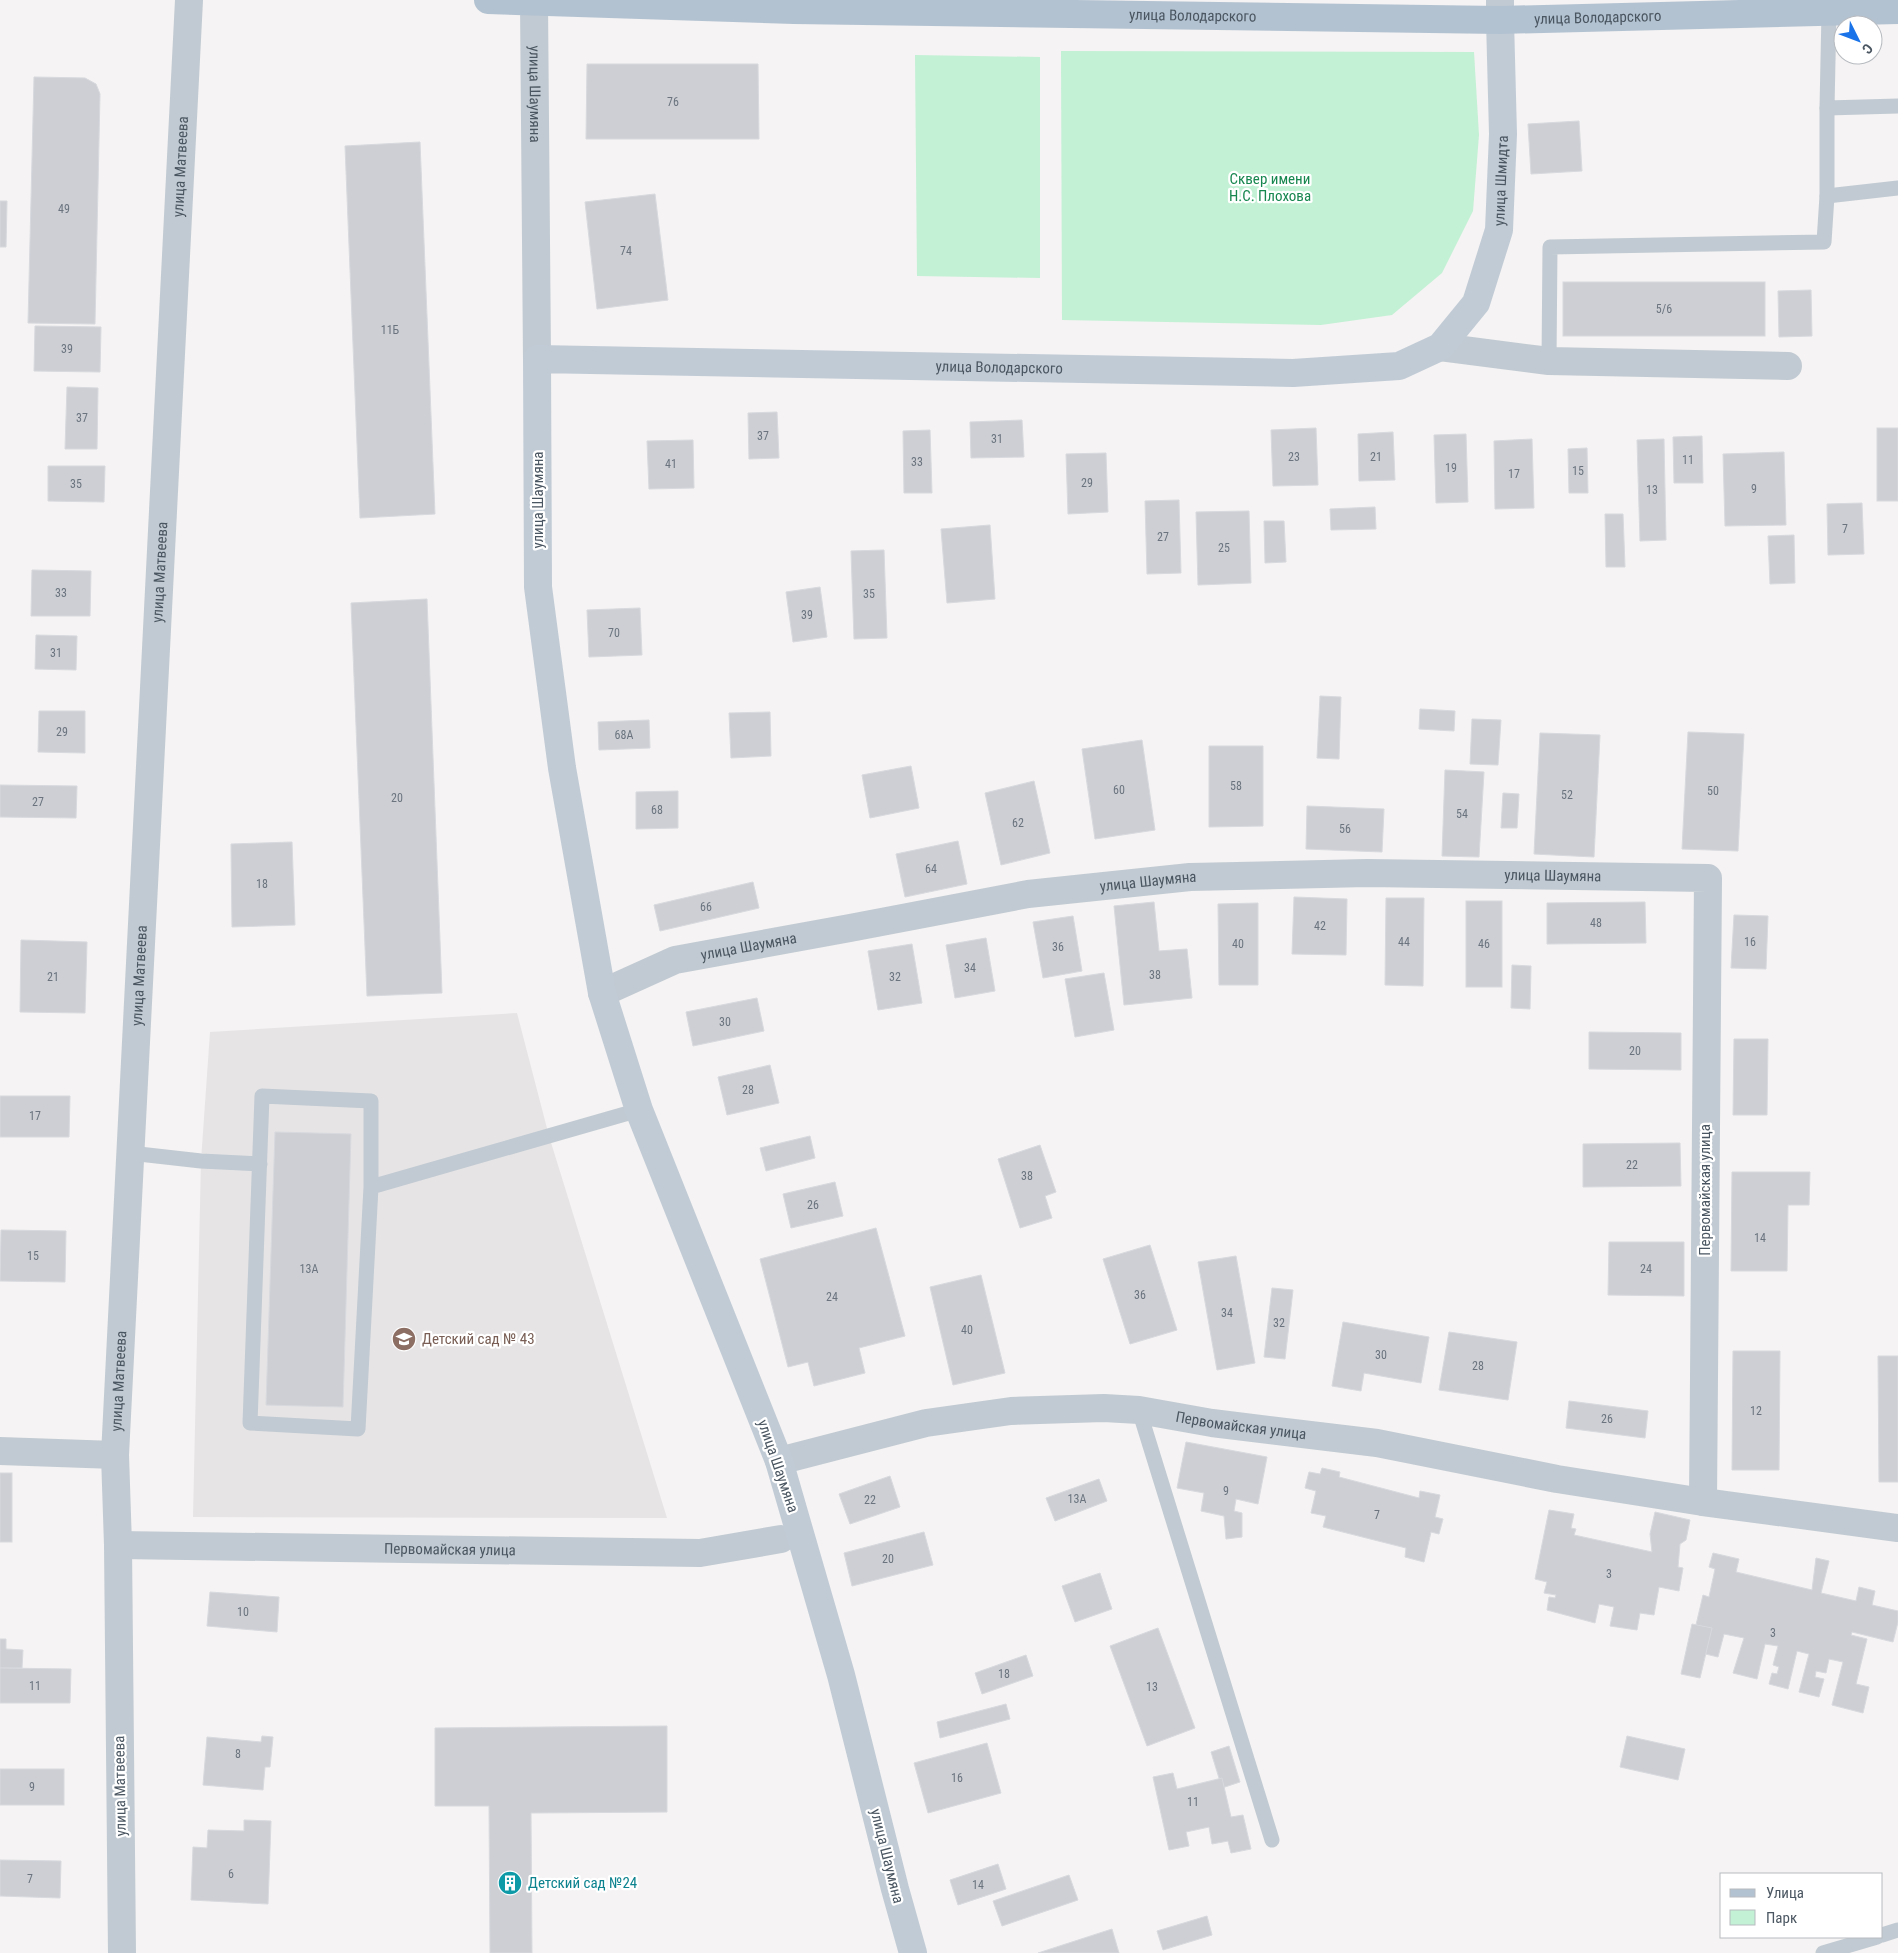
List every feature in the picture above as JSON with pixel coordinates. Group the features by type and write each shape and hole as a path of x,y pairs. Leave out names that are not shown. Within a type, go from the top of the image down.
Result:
{"main road":[{"name":"улица Володарского","path":"488,0 794,5 1829,12 1898,10"},
{"name":"улица Шмидта","path":"1440,347 1476,303 1499,230 1503,134 1500,10"},
{"name":"улица Володарского","path":"537,359 1293,373 1399,366 1440,347"},
{"name":"улица Шаумяна","path":"537,359 538,587 562,768 602,993 639,1110 779,1461 841,1675 913,1953"}],"street":[{"name":"улица Матвеева","path":"122,1953 118,1545 115,1455 189,0"},
{"name":"улица Шаумяна","path":"534,2 537,359"},
{"path":"1440,347 1549,361 1788,366"},
{"name":"улица Шаумяна","path":"602,993 675,960 1028,894 1190,877 1367,873 1708,878"},
{"name":"Первомайская улица","path":"1703,1502 1708,878"},
{"name":"Первомайская улица","path":"779,1461 926,1423 1010,1411 1104,1408 1139,1410 1212,1423 1377,1443 1557,1479 1703,1502 1898,1528"},
{"path":"0,1451 115,1455"},
{"name":"Первомайская улица","path":"118,1545 700,1553 781,1539"}],"lane":[{"path":"1549,361 1550,248 1824,242 1827,196 1829,12"},
{"path":"1827,108 1898,106"},
{"path":"1827,196 1898,188"},
{"path":"262,1096 371,1101 371,1187 358,1429 250,1423 262,1096"},
{"path":"371,1187 639,1110"},
{"path":"130,1153 201,1161 260,1164"},
{"path":"1139,1410 1272,1840"},
{"path":"1883,1935 1898,1930"},
{"path":"1823,1953 1874,1938"}],"shaded area":[{"name":"Детский сад № 43","path":"517,1013 549,1136 667,1518 193,1517 201,1161 210,1032"}],"green space":[{"name":"Сквер имени Н.С. Плохова","path":"1061,51 1474,52 1479,135 1473,211 1442,273 1392,315 1321,325 1062,320"},
{"path":"915,55 1040,57 1040,278 917,276"}],"building":[{"path":"587,64 758,64 759,139 586,139"},
{"path":"34,77 85,78 96,84 100,94 95,324 28,323"},
{"path":"1579,121 1582,171 1531,174 1528,124"},
{"path":"420,142 435,514 360,518 345,146"},
{"path":"655,194 668,300 597,309 585,202"},
{"path":"0,201 7,201 6,247 0,247"},
{"path":"1563,282 1765,282 1765,336 1563,336"},
{"path":"1811,290 1812,336 1779,337 1778,291"},
{"path":"35,326 101,327 100,372 34,371"},
{"path":"67,387 98,388 97,449 65,449"},
{"path":"777,412 779,458 749,459 748,413"},
{"path":"1022,420 1024,457 971,458 970,422"},
{"path":"1316,428 1318,485 1273,486 1271,430"},
{"path":"1877,428 1898,428 1898,501 1877,501"},
{"path":"930,430 932,493 904,493 903,431"},
{"path":"1393,432 1395,480 1359,481 1358,434"},
{"path":"1466,434 1468,502 1436,503 1434,435"},
{"path":"1702,436 1703,483 1674,483 1673,437"},
{"path":"1532,439 1534,508 1495,509 1494,441"},
{"path":"1664,439 1666,540 1640,541 1637,440"},
{"path":"693,440 694,488 649,489 647,441"},
{"path":"1587,448 1588,493 1569,493 1568,449"},
{"path":"1784,452 1786,525 1725,526 1723,454"},
{"path":"1106,453 1108,512 1068,514 1066,454"},
{"path":"48,466 105,466 104,502 48,501"},
{"path":"1179,500 1181,573 1147,574 1145,501"},
{"path":"1862,503 1864,554 1828,555 1827,504"},
{"path":"1375,507 1376,529 1331,530 1330,509"},
{"path":"1249,511 1251,583 1198,585 1196,512"},
{"path":"1605,514 1623,514 1625,567 1606,567"},
{"path":"1264,521 1284,521 1286,562 1265,563"},
{"path":"990,525 995,599 947,603 941,529"},
{"path":"1794,535 1795,583 1770,584 1768,536"},
{"path":"884,550 887,638 854,639 851,551"},
{"path":"32,570 91,571 90,616 31,616"},
{"path":"820,587 827,637 793,642 786,592"},
{"path":"427,599 442,993 367,996 351,603"},
{"path":"640,608 642,655 589,657 587,610"},
{"path":"36,635 77,636 76,670 35,669"},
{"path":"1320,696 1341,697 1339,759 1317,758"},
{"path":"1420,709 1455,711 1454,731 1419,729"},
{"path":"39,711 85,711 85,753 38,752"},
{"path":"770,712 771,756 731,758 729,713"},
{"path":"1472,719 1501,720 1498,765 1470,764"},
{"path":"649,720 650,748 599,750 598,722"},
{"path":"1688,732 1744,734 1738,851 1682,849"},
{"path":"1540,733 1600,735 1594,857 1534,854"},
{"path":"1142,740 1155,830 1095,839 1082,749"},
{"path":"1209,746 1263,746 1263,826 1209,827"},
{"path":"911,766 919,808 870,818 862,775"},
{"path":"1445,770 1484,772 1479,857 1442,856"},
{"path":"1034,781 1050,853 1001,865 985,793"},
{"path":"0,785 77,786 76,818 0,817"},
{"path":"678,791 678,828 636,829 636,792"},
{"path":"1503,793 1519,794 1517,828 1501,828"},
{"path":"1307,806 1384,809 1382,852 1306,849"},
{"path":"958,841 967,884 905,897 896,854"},
{"path":"292,842 295,925 232,927 231,844"},
{"path":"753,882 759,908 660,931 654,905"},
{"path":"1294,897 1347,899 1346,955 1292,954"},
{"path":"1386,898 1424,898 1423,986 1385,985"},
{"path":"1466,901 1502,901 1502,987 1466,987"},
{"path":"1154,902 1159,951 1187,949 1192,998 1124,1005 1114,906"},
{"path":"1645,902 1646,943 1547,944 1547,903"},
{"path":"1258,903 1258,985 1219,985 1218,904"},
{"path":"1734,915 1768,916 1766,969 1731,968"},
{"path":"1073,916 1082,971 1043,978 1033,922"},
{"path":"986,938 995,991 955,998 946,945"},
{"path":"21,940 87,942 85,1013 20,1012"},
{"path":"912,944 922,1003 878,1010 868,951"},
{"path":"1512,965 1531,966 1530,1009 1511,1008"},
{"path":"1104,973 1114,1030 1075,1037 1065,979"},
{"path":"757,998 764,1031 693,1046 686,1012"},
{"path":"1589,1032 1681,1033 1681,1070 1589,1069"},
{"path":"1734,1039 1768,1039 1767,1115 1733,1115"},
{"path":"770,1065 779,1103 727,1115 718,1077"},
{"path":"0,1096 70,1096 69,1137 0,1137"},
{"path":"275,1132 351,1134 343,1407 266,1405"},
{"path":"810,1136 815,1158 766,1171 760,1148"},
{"path":"1680,1143 1681,1186 1583,1187 1583,1144"},
{"path":"1040,1145 1056,1192 1045,1196 1052,1218 1020,1228 998,1159"},
{"path":"1732,1172 1810,1172 1809,1205 1788,1205 1787,1271 1731,1271"},
{"path":"835,1182 843,1216 791,1228 783,1194"},
{"path":"876,1228 905,1336 859,1348 865,1373 814,1386 808,1362 788,1367 760,1259"},
{"path":"1,1230 66,1231 65,1282 0,1281"},
{"path":"1609,1242 1684,1242 1684,1296 1608,1295"},
{"path":"1150,1245 1177,1330 1130,1344 1103,1259"},
{"path":"1236,1256 1255,1363 1217,1370 1198,1262"},
{"path":"981,1275 1005,1373 953,1385 930,1287"},
{"path":"1272,1288 1293,1290 1285,1359 1264,1357"},
{"path":"1343,1322 1429,1337 1421,1383 1364,1373 1361,1391 1332,1386"},
{"path":"1449,1332 1517,1342 1508,1400 1439,1390"},
{"path":"1733,1351 1780,1351 1779,1470 1732,1470"},
{"path":"1878,1356 1898,1356 1898,1482 1879,1482"},
{"path":"1569,1401 1648,1411 1645,1438 1566,1428"},
{"path":"1186,1442 1267,1457 1258,1504 1236,1499 1234,1511 1242,1513 1242,1537 1226,1539 1224,1516 1201,1511 1204,1493 1177,1488"},
{"path":"1322,1468 1340,1472 1339,1477 1419,1498 1420,1491 1440,1495 1435,1517 1443,1519 1439,1534 1431,1532 1424,1562 1405,1557 1406,1548 1323,1527 1326,1516 1311,1513 1316,1491 1305,1488 1309,1472 1320,1474"},
{"path":"0,1473 12,1473 12,1542 0,1542"},
{"path":"890,1476 900,1507 850,1524 839,1494"},
{"path":"1099,1479 1107,1501 1055,1521 1046,1498"},
{"path":"1549,1510 1574,1514 1571,1528 1576,1529 1574,1535 1652,1552 1650,1534 1655,1512 1690,1520 1686,1540 1680,1544 1678,1567 1683,1568 1679,1591 1659,1587 1654,1615 1640,1613 1637,1630 1610,1626 1614,1607 1599,1604 1595,1623 1547,1610 1549,1597 1555,1598 1556,1595 1544,1593 1547,1582 1535,1579"},
{"path":"924,1532 933,1565 852,1586 844,1553"},
{"path":"1713,1553 1739,1559 1736,1572 1812,1590 1816,1558 1829,1561 1821,1593 1856,1601 1859,1587 1875,1591 1872,1605 1898,1611 1898,1622 1893,1642 1852,1632 1851,1635 1867,1639 1856,1684 1869,1687 1863,1713 1832,1705 1843,1662 1829,1659 1826,1673 1816,1671 1815,1677 1824,1679 1819,1697 1799,1692 1809,1654 1797,1651 1788,1689 1769,1684 1772,1673 1777,1674 1779,1667 1773,1665 1778,1646 1765,1644 1757,1679 1733,1673 1744,1638 1724,1634 1718,1657 1693,1651 1692,1642 1703,1595 1709,1597 1715,1569 1709,1567"},
{"path":"1100,1573 1112,1609 1075,1622 1062,1586"},
{"path":"210,1592 279,1597 277,1632 207,1626"},
{"path":"1692,1624 1712,1628 1700,1678 1681,1674"},
{"path":"1158,1628 1195,1728 1147,1746 1110,1646"},
{"path":"0,1639 6,1639 6,1649 23,1650 22,1668 0,1668"},
{"path":"1026,1655 1033,1676 982,1694 975,1673"},
{"path":"0,1668 71,1669 70,1703 0,1703"},
{"path":"1006,1704 1010,1719 940,1738 937,1722"},
{"name":"Детский сад №24","path":"667,1726 667,1812 531,1813 532,1953 490,1953 489,1806 435,1806 435,1728"},
{"path":"262,1736 273,1737 270,1767 265,1767 263,1790 203,1785 207,1737 261,1742"},
{"path":"1627,1736 1685,1749 1678,1780 1620,1767"},
{"path":"987,1743 1001,1793 928,1813 914,1763"},
{"path":"1229,1746 1240,1782 1222,1788 1211,1752"},
{"path":"0,1769 64,1769 64,1805 0,1805"},
{"path":"1173,1773 1177,1789 1222,1778 1231,1817 1243,1815 1251,1849 1231,1853 1228,1841 1212,1844 1209,1827 1186,1832 1189,1846 1169,1850 1153,1777"},
{"path":"244,1820 271,1821 268,1904 191,1900 193,1847 207,1848 208,1830 244,1831"},
{"path":"0,1860 61,1861 60,1898 0,1896"},
{"path":"998,1864 1006,1889 958,1905 950,1880"},
{"path":"1069,1875 1078,1900 1002,1926 993,1901"},
{"path":"1207,1916 1212,1935 1163,1950 1157,1931"},
{"path":"1112,1929 1119,1953 1038,1953"}],"place":[{"name":"Детский сад № 43","path":"404,1339"},
{"name":"Детский сад №24","path":"510,1883"}]}
